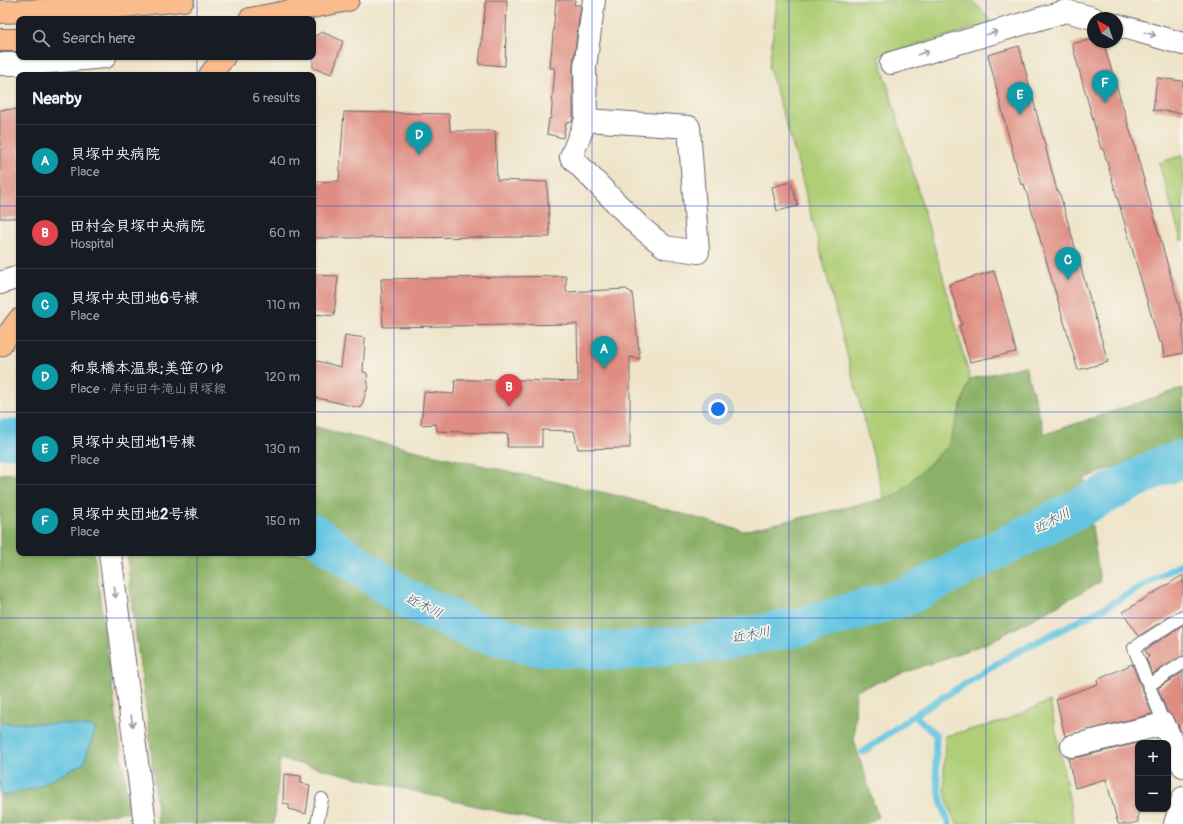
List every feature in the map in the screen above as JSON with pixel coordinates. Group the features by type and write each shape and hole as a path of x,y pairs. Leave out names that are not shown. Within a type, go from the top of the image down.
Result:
{"main road":[{"path":"0,12 102,8 183,0"},
{"path":"253,16 265,0"},
{"path":"266,16 348,0"},
{"path":"0,40 16,40"},
{"path":"212,72 222,60"},
{"path":"0,345 16,324"}],"street":[{"path":"586,120 689,127 698,252 665,247 640,227 571,157 586,120 585,68 594,0"},
{"path":"891,63 1066,5 1087,15"},
{"path":"1123,27 1183,44"},
{"path":"0,64 28,64 72,60"},
{"path":"110,556 145,824"},
{"path":"1072,746 1164,724 1183,766"},
{"path":"1175,824 1183,798"}],"lane":[{"path":"1164,724 1134,648 1183,616"},
{"path":"1149,685 1183,663"},
{"path":"317,824 322,799"}],"green space":[{"path":"777,0 972,0 993,23 879,56 943,277 970,379 948,446 896,496 884,498 796,156 769,68"},
{"path":"1183,155 1183,241 1181,241 1159,163"},
{"path":"1025,366 1045,434 1183,388 1183,442 1085,478 1100,582 990,642 856,690 854,740 878,817 866,824 769,824 737,820 543,822 280,759 274,824 158,824 149,729 132,608 127,556 316,556 316,427 341,434 619,496 743,531 896,496 948,446 970,379"},
{"path":"16,473 16,556 94,556 129,811 50,824 0,824 0,474"},
{"path":"1050,701 1074,824 957,824 945,792 945,736 1001,722"}],"water":[{"path":"0,723 71,724 96,728 84,763 36,788 0,796"}],"building":[{"path":"486,0 507,0 505,66 479,64"},
{"path":"556,0 575,0 574,5 581,5 573,65 573,118 572,122 566,123 563,138 547,134 549,119 551,118 555,68 550,68"},
{"path":"322,32 343,41 332,74 313,68 313,60 316,60 316,35"},
{"path":"1087,40 1087,48 1105,48 1132,137 1183,320 1183,353 1164,357 1162,342 1159,342 1103,148 1101,149 1072,44"},
{"path":"1019,46 1057,191 1059,191 1108,362 1078,370 1024,184 1021,185 988,55"},
{"path":"1157,78 1183,81 1183,113 1153,110"},
{"path":"16,109 16,218 0,218 0,110"},
{"path":"344,112 449,114 450,131 495,131 497,180 547,182 550,237 316,238 316,182 339,181"},
{"path":"791,182 798,206 777,211 772,187"},
{"path":"994,271 1016,352 970,362 959,325 962,325 949,284"},
{"path":"316,275 338,276 334,316 316,314"},
{"path":"566,276 566,292 626,289 632,293 640,359 630,357 630,448 578,449 574,431 542,430 542,447 507,447 508,434 437,431 436,424 421,425 424,392 454,394 455,380 578,382 577,324 383,327 381,279"},
{"path":"345,335 365,338 363,372 367,373 368,386 361,408 316,398 316,361 341,367"},
{"path":"1183,575 1183,609 1138,636 1123,612"},
{"path":"1183,625 1183,656 1152,674 1146,658 1149,657 1145,650"},
{"path":"1132,664 1152,714 1065,736 1056,699 1098,684 1097,680"},
{"path":"1183,672 1183,736 1175,719 1167,712 1158,688"},
{"path":"1135,744 1135,812 1138,812 1138,822 1118,824 1106,779 1075,788 1068,758 1075,758"},
{"path":"284,774 301,776 301,783 310,785 306,814 289,809 289,804 283,803"}],"waterway":[{"name":"近木川","path":"0,439 16,439"},
{"name":"近木川","path":"316,535 405,598 474,630 536,646 619,651 709,643 804,626 907,596 1159,467 1183,459"},
{"path":"863,752 914,715 1015,653 1106,607 1183,563"},
{"path":"914,715 936,735 937,780 941,801 949,824"}],"place":[{"name":"貝塚中央団地2号棟","path":"1105,103"},
{"name":"貝塚中央団地1号棟","path":"1020,115"},
{"name":"和泉橋本温泉;美笹のゆ","path":"419,155"},
{"name":"貝塚中央団地6号棟","path":"1068,280"},
{"name":"貝塚中央病院","path":"604,369"},
{"name":"田村会貝塚中央病院","path":"509,407"}]}
